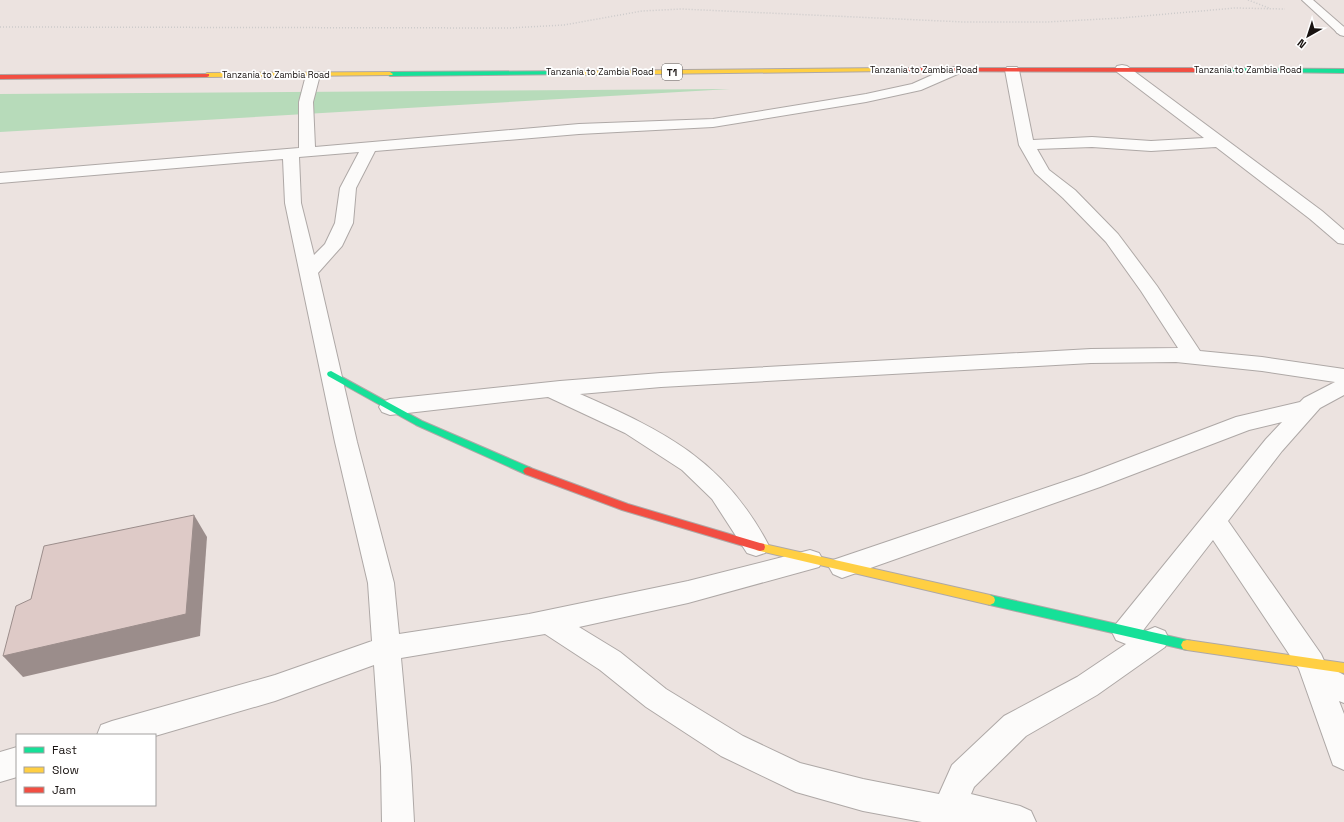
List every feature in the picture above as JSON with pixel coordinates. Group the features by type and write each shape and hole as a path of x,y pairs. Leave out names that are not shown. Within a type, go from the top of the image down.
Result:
{"main road":[{"name":"Tanzania to Zambia Road","path":"0,77 1122,69 1344,71"},
{"path":"332,374 419,423 507,463 626,507 756,546 810,560 1155,639 1312,668 1344,668"}],"street":[{"path":"1122,69 1220,142 1344,239"},
{"path":"0,178 299,154 579,129 713,122 866,98 916,87 955,70"},
{"path":"1012,70 1027,145 1043,173 1069,194 1112,238 1150,290 1193,356"},
{"path":"313,74 306,102 293,204 346,442 381,583 396,767 398,822"},
{"path":"1027,145 1092,142 1151,146 1220,142"},
{"path":"309,271 332,246 344,223 348,188 369,148"},
{"path":"390,407 550,389 668,380 976,362 1114,356 1193,356 1344,376"},
{"path":"1126,632 1215,522 1274,445 1312,403 1344,386"},
{"path":"550,389 606,414 674,452 706,477 732,508 756,546"},
{"path":"842,567 1092,481 1244,423 1307,408"},
{"path":"1215,522 1312,668 1344,755"},
{"path":"115,734 275,688 386,648 548,622 688,592 810,560"},
{"path":"548,622 610,661 656,698 726,742 796,777 863,795 946,813 1020,822"},
{"path":"946,813 963,776 1015,726 1087,686 1155,639"},
{"path":"1312,668 1344,690"},
{"path":"0,767 16,762"}],"lane":[{"path":"1307,0 1343,31"}],"path":[{"path":"1248,0 1272,9"},
{"path":"0,27 510,28 564,25 642,11 681,9 964,22 1047,22 1121,18 1235,8 1317,9"}],"green space":[{"path":"730,89 0,132 0,94"}],"building":[{"path":"194,515 186,614 3,656 16,606 31,599 44,546"}],"traffic: fast":[{"path":"1209,70 1344,71"},
{"path":"390,74 579,73"},
{"path":"331,374 419,423 528,471"},
{"path":"990,600 1187,645"}],"traffic: slow":[{"path":"579,73 887,70"},
{"path":"207,75 390,74"},
{"path":"760,547 990,600"},
{"path":"1187,645 1344,668"}],"traffic: jam":[{"path":"887,70 1209,70"},
{"path":"0,77 207,75"},
{"path":"528,471 626,507 760,547"}]}
